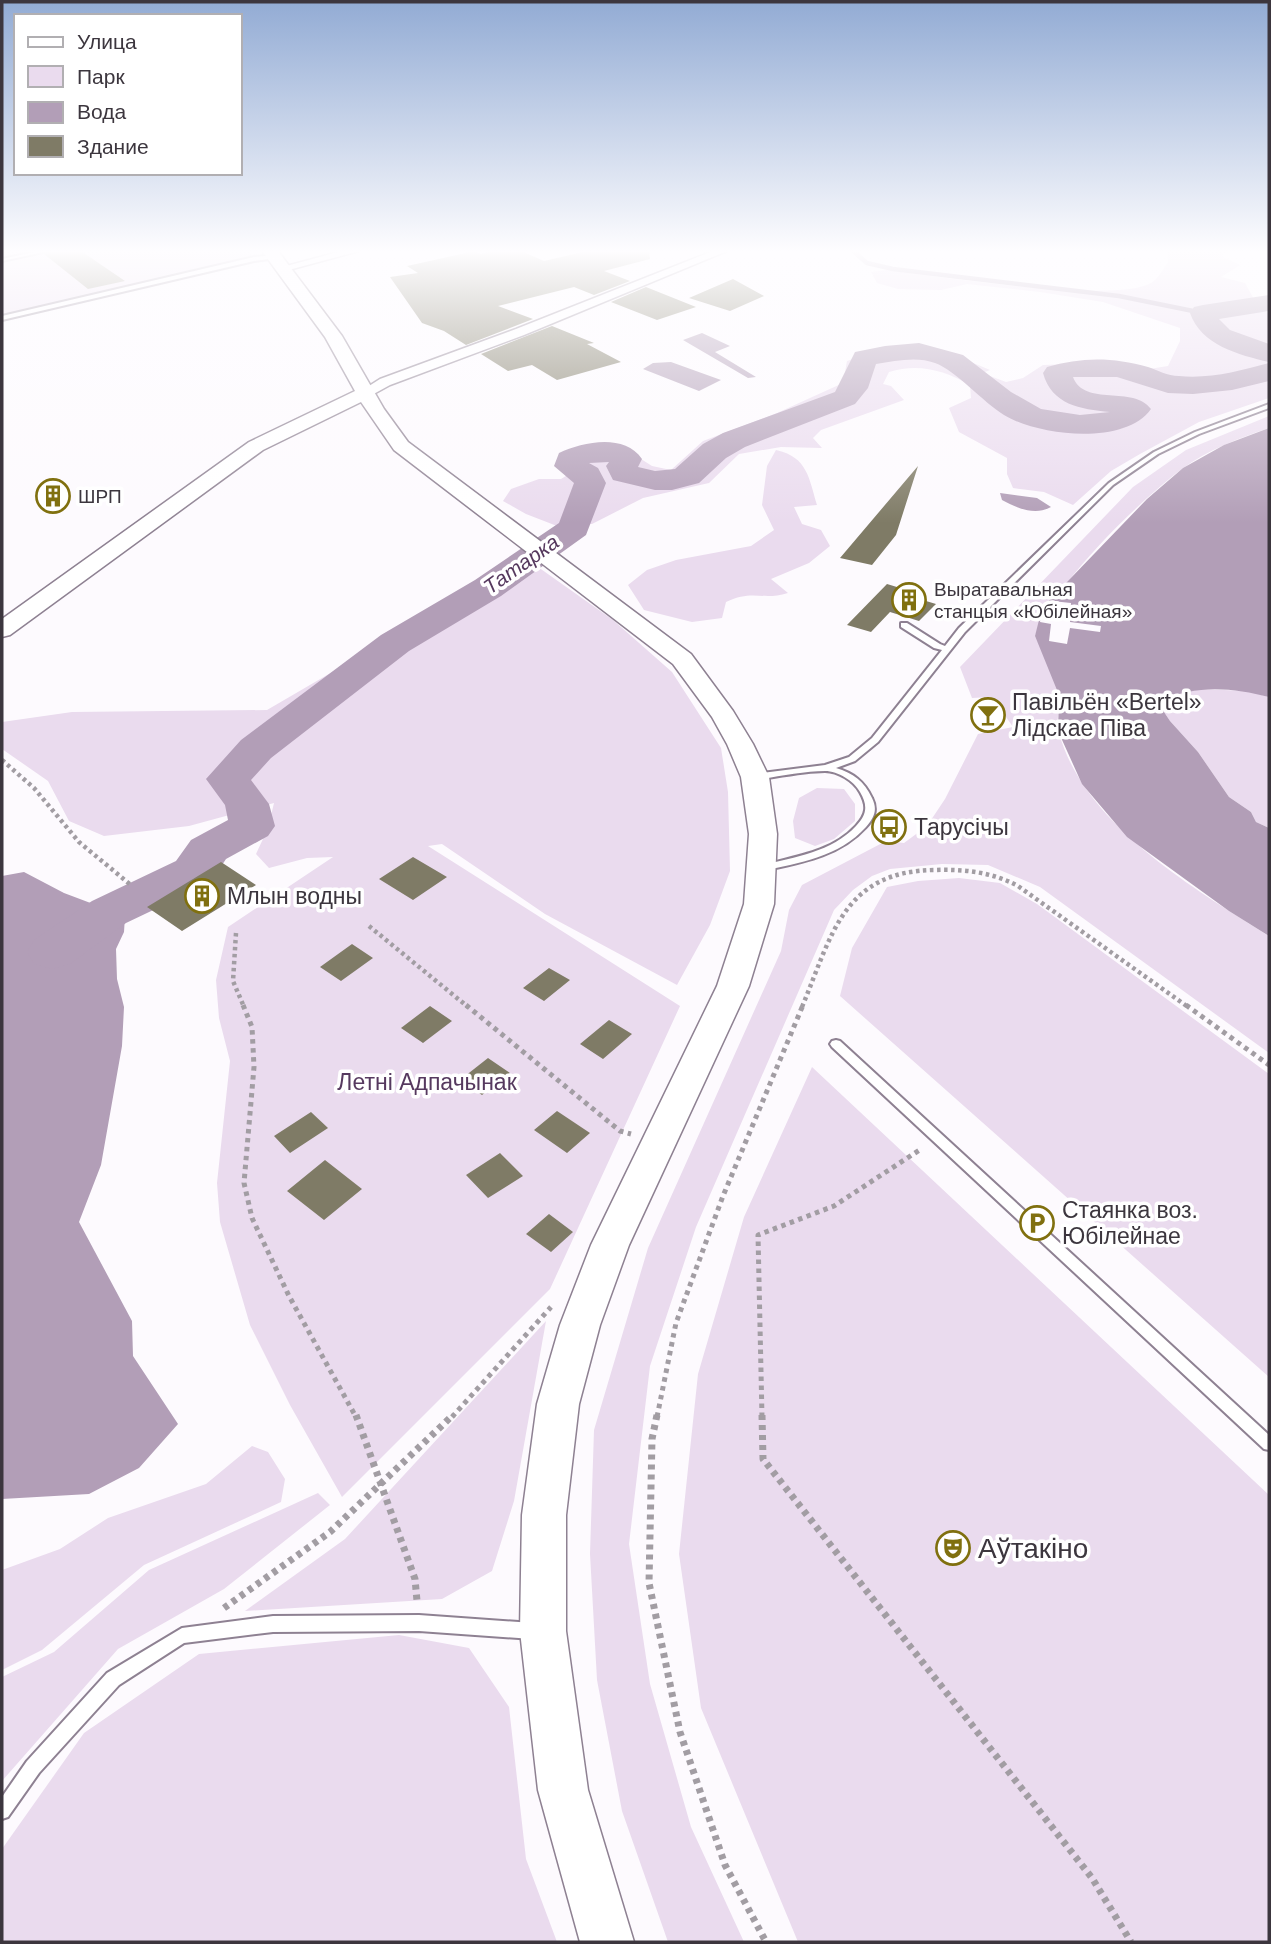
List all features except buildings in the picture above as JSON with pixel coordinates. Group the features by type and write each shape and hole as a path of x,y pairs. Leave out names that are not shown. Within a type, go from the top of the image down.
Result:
{"street":[{"path":"335,342 365,393 401,446 682,659 724,716 740,744 755,777 761,807 762,868 759,904 737,975 610,1245 580,1325 558,1404 544,1515 542,1632 563,1790 607,1942"},
{"path":"2,630 256,446 385,382 494,342"}],"lane":[{"path":"755,777 826,768 852,759 875,740 962,630 1111,484 1156,453 1269,406"},
{"path":"904,625 937,646 948,649"},
{"path":"762,868 826,853 854,837 870,817 871,805 862,786 851,775 826,768"},
{"path":"836,1044 1269,1444"},
{"path":"2,1811 33,1768 113,1679 183,1636 273,1624 419,1623 542,1632"}],"path":[{"path":"2,760 34,788 79,842 132,886"},
{"path":"766,1942 725,1865 680,1732 649,1583 652,1439 676,1323 723,1196 836,926 857,897 884,877 920,871 976,871 1004,879 1032,895 1269,1065"},
{"path":"369,926 620,1131 659,1143"},
{"path":"236,933 233,981 252,1027 254,1068 244,1183 252,1218 289,1296 355,1413 415,1579 419,1623"},
{"path":"938,1138 834,1206 758,1235 763,1459 1092,1878 1131,1942"},
{"path":"183,1636 330,1532 444,1425 558,1300"}],"green space":[{"path":"1180,342 1269,342 1269,398 1199,422 1140,454 1111,471 1073,505 1044,492 1013,488 1007,474 1007,458 959,432 949,408 971,398 970,385 950,375 921,368 889,372 883,384 891,386 904,400 821,430 813,438 822,448 781,447 739,454 709,483 643,498 592,524 557,526 526,514 503,501 511,489 539,479 561,479 590,461 627,450 652,466 671,470 703,441 777,413 843,383 847,361 867,355 902,350 936,352 990,370 982,373 1006,382 1023,378 1043,365 1100,363 1143,370 1168,366"},
{"path":"1269,416 1269,428 1202,456 1143,502 1099,546 1059,593 1035,636 1057,688 1059,733 1072,766 1092,796 1116,825 1145,851 1208,897 1269,936 1269,1053 1040,887 988,865 942,864 890,869 872,876 853,890 834,910 696,1227 650,1366 629,1544 650,1684 691,1827 744,1942 668,1942 622,1811 597,1680 590,1554 594,1430 648,1248 781,951 789,910 802,885 886,841 904,843 927,826 945,799 978,734 1013,727 992,697 972,698 960,667 1133,487 1186,450"},
{"path":"776,450 795,458 806,470 817,505 794,507 802,524 821,530 830,546 809,563 771,579 788,593 735,598 726,602 722,618 692,622 644,610 628,585 647,570 676,560 751,546 774,530 762,505 767,466"},
{"name":"Летні Адпачынак","path":"538,567 613,620 672,672 721,748 728,792 730,871 710,925 677,985 545,914 442,844 428,846 680,1006 550,1289 342,1497 290,1405 250,1325 220,1222 217,1183 230,1061 219,1018 216,980 228,927 333,857 307,858 269,868 256,854 268,828 274,803 189,826 104,836 69,821 48,781 2,749 2,722 72,712 267,710 418,622 421,638"},
{"path":"1201,689 1247,691 1269,697 1269,828 1256,822 1251,812 1229,797 1198,752 1164,712 1162,701 1175,694"},
{"path":"817,788 844,789 855,804 855,821 834,839 815,846 795,838 793,821 799,798"},
{"path":"959,878 1000,883 1037,904 1269,1074 1269,1377 840,996 852,948 887,887 918,881"},
{"path":"812,1067 1269,1495 1269,1942 798,1942 701,1708 679,1554 698,1374 744,1217"},
{"path":"546,1321 514,1501 492,1571 442,1599 245,1611 345,1539"},
{"path":"252,1446 268,1452 285,1479 281,1502 144,1565 42,1650 2,1670 2,1570 60,1549 108,1518 206,1484"},
{"path":"318,1493 330,1505 224,1589 118,1649 2,1781 2,1677 54,1652 149,1570"},
{"path":"399,1635 469,1648 509,1707 526,1859 557,1942 2,1942 2,1849 84,1733 199,1654"}],"water":[{"path":"686,342 721,342 730,346 715,352 756,377 748,378"},
{"path":"671,362 721,380 699,391 643,369 653,363"},
{"path":"1269,428 1269,697 1215,689 1188,692 1162,701 1164,712 1170,721 1198,752 1229,797 1251,812 1256,822 1269,828 1269,936 1229,911 1127,837 1082,784 1058,731 1059,695 1035,636 1042,608 1147,499 1183,468 1224,445"},
{"path":"1000,493 1037,498 1051,507 1039,511 1026,510 1002,500"},
{"path":"24,872 64,893 125,916 124,932 116,949 117,979 124,1007 122,1046 101,1165 79,1222 132,1321 133,1356 178,1424 139,1468 89,1494 2,1499 2,876"}],"pier":[{"path":"1052,601 1071,603 1070,622 1101,626 1100,632 1070,628 1067,644 1049,641 1051,624 1040,622 1041,616 1050,617"}],"waterway":[{"name":"Татарка","path":"1235,342 1269,354"},
{"name":"Татарка","path":"52,952 109,912 193,872 207,850 252,826 247,804 228,779 256,749 395,643 488,588 574,528 590,483 587,475 570,466 570,460 606,451 626,459 622,466 624,473 631,476 646,480 672,480 687,476 714,451 734,440 764,426 845,398 856,383 865,358 897,353 940,355 956,363 1019,411 1045,420 1080,424 1113,421 1127,417 1136,409 1078,398 1068,393 1061,385 1057,373 1077,368 1107,368 1137,373 1168,384 1193,386 1232,382 1269,372"}],"place":[{"name":"ШРП","path":"53,496"},
{"name":"Выратавальная станцыя «Юбілейная»","path":"909,600"},
{"name":"Павільён «Bertel» Лідскае Піва","path":"988,715"},
{"name":"Тарусічы","path":"889,827"},
{"name":"Млын водны","path":"202,896"},
{"name":"Стаянка воз. Юбілейнае","path":"1037,1223"},
{"name":"Аўтакіно","path":"953,1548"}]}
